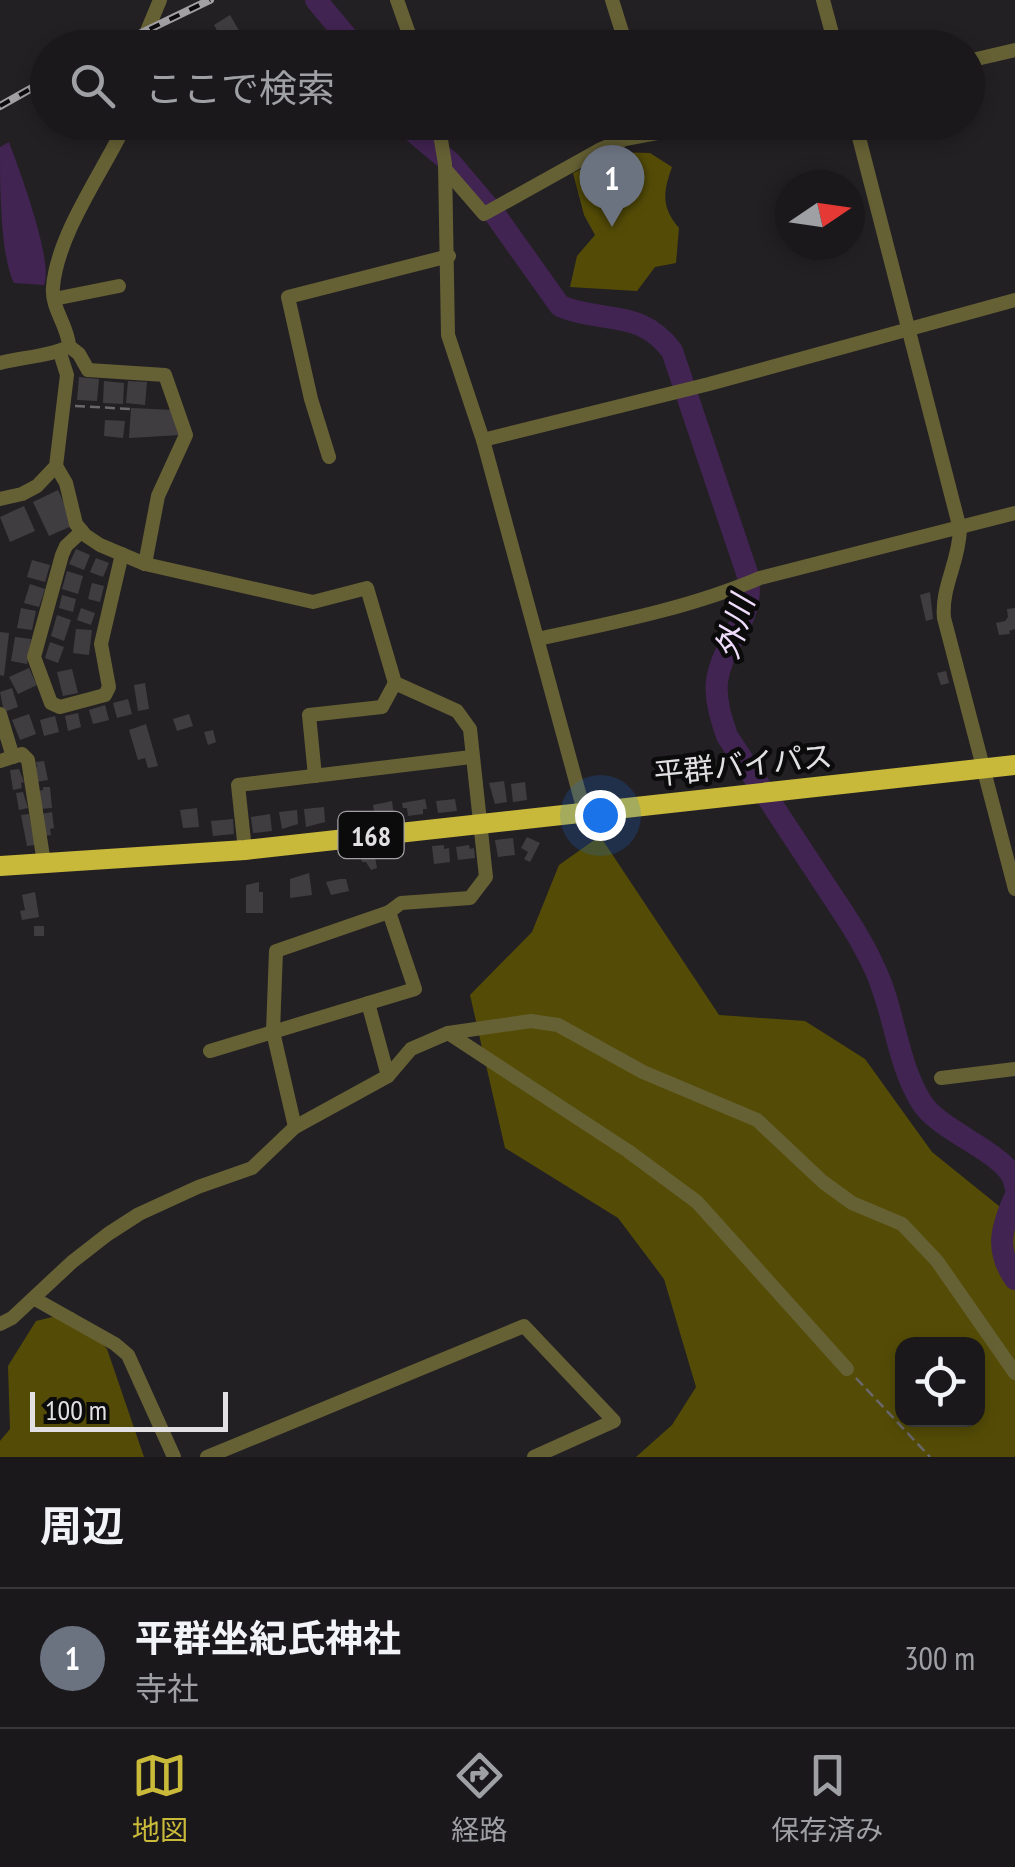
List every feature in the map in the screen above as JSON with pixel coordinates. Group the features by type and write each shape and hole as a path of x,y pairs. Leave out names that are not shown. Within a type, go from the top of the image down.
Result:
{"highway":[{"name":"平群バイパス","path":"1,863 245,850 1015,764"}],"street":[{"path":"148,30 160,0"},
{"path":"397,0 408,30"},
{"path":"612,0 622,30"},
{"path":"823,0 831,30"},
{"path":"985,57 1015,50"},
{"path":"0,499 37,486 56,466 67,374 53,286 66,238 118,140"},
{"path":"441,140 446,167 448,334 484,440 584,811"},
{"path":"446,167 490,211 623,140"},
{"path":"860,140 960,528 956,568 943,604 1015,890"},
{"path":"330,457 311,399 288,297 449,256"},
{"path":"54,299 119,286"},
{"path":"484,440 710,384 1015,300"},
{"path":"0,363 65,350 79,354 88,370 165,375 186,435 158,496 146,564"},
{"path":"56,466 82,531 100,545 146,564 313,602 367,588 395,683 382,707 310,715 316,776"},
{"path":"538,639 613,624 739,588 760,578 1015,513"},
{"path":"82,531 62,555 34,657 51,703 60,707 105,695 109,686 101,644 122,554"},
{"path":"296,1127 273,1032 276,952 389,912 402,903 470,898 486,877 470,729 457,710 395,683"},
{"path":"0,714 6,759 22,754 28,760 44,863"},
{"path":"245,850 238,785 472,757"},
{"path":"210,1051 415,989 389,912"},
{"path":"368,1003 388,1076"},
{"path":"0,1324 35,1299 72,1262 108,1234 139,1214 252,1168 296,1127 388,1076 411,1049 448,1033 531,1021 558,1025 642,1072 757,1120 838,1193 902,1224 937,1260 1015,1373"},
{"path":"448,1033 628,1151 697,1202 847,1369"},
{"path":"941,1078 1015,1069"},
{"path":"35,1299 116,1344 128,1355 174,1457"},
{"path":"206,1457 524,1326 614,1422 534,1457"}],"path":[{"path":"64,406 131,410"},
{"path":"847,1369 930,1457"}],"shaded area":[{"path":"9,142 40,237 44,285 14,283 9,271 2,218 0,147"},
{"path":"618,152 650,153 672,167 665,199 679,228 676,263 655,267 637,291 570,287 577,256 595,235 584,215 573,173"},
{"path":"600,836 719,1015 805,1021 865,1059 932,1152 1015,1219 1015,1457 636,1457 672,1425 696,1387 664,1279 618,1218 505,1148 470,995 532,932 559,865"},
{"path":"73,1312 107,1349 144,1457 0,1457 0,1441 10,1429 8,1366 36,1321"}],"building":[{"path":"230,15 239,30 217,30 214,25"},
{"path":"79,377 99,379 97,401 77,400"},
{"path":"104,381 124,383 123,404 103,403"},
{"path":"128,381 147,382 145,405 126,403"},
{"path":"131,408 174,410 180,435 129,438"},
{"path":"105,420 125,421 123,438 104,436"},
{"path":"58,490 74,525 49,536 33,502"},
{"path":"24,506 35,531 10,542 0,517"},
{"path":"76,549 90,555 84,570 69,564"},
{"path":"96,558 109,563 103,577 90,572"},
{"path":"32,560 50,565 45,582 27,577"},
{"path":"67,571 83,576 78,594 62,589"},
{"path":"92,583 104,586 100,602 88,599"},
{"path":"30,584 45,589 39,607 24,603"},
{"path":"930,592 933,619 926,621 920,595"},
{"path":"62,595 76,599 73,612 59,608"},
{"path":"21,608 36,611 32,630 17,628"},
{"path":"81,608 95,613 91,625 77,620"},
{"path":"1015,608 1015,629 999,635 996,623 1005,621 1007,609"},
{"path":"57,615 71,620 64,641 51,636"},
{"path":"76,629 92,630 89,655 73,653"},
{"path":"0,632 9,633 4,676 0,675"},
{"path":"15,637 31,639 27,664 11,661"},
{"path":"50,642 64,647 58,663 45,658"},
{"path":"29,668 37,685 18,694 9,677"},
{"path":"72,669 78,693 63,696 57,672"},
{"path":"946,671 949,683 941,685 937,673"},
{"path":"145,683 149,709 138,711 134,685"},
{"path":"12,688 18,707 4,712 0,692"},
{"path":"128,699 132,714 117,718 113,703"},
{"path":"105,705 109,720 93,724 89,710"},
{"path":"78,713 81,727 68,731 65,716"},
{"path":"29,714 36,734 20,740 12,720"},
{"path":"189,714 193,726 177,731 173,719"},
{"path":"55,716 59,732 44,736 40,720"},
{"path":"146,724 158,766 148,768 145,758 138,760 129,730"},
{"path":"213,730 216,742 208,745 204,732"},
{"path":"44,761 48,780 36,782 36,762"},
{"path":"19,769 24,782 22,788 13,790 10,770"},
{"path":"504,781 507,802 495,804 489,783"},
{"path":"525,782 527,800 513,802 511,784"},
{"path":"50,787 52,808 40,809 38,791"},
{"path":"23,792 28,808 19,810 16,793"},
{"path":"425,799 427,809 423,809 423,814 408,816 402,803"},
{"path":"455,799 457,811 438,813 436,801"},
{"path":"392,801 394,816 375,819 373,805"},
{"path":"324,807 325,822 306,827 304,809"},
{"path":"197,808 199,827 183,828 180,810"},
{"path":"297,810 298,824 282,829 279,812"},
{"path":"52,812 54,828 50,829 51,835 44,836 41,814"},
{"path":"29,814 35,845 27,846 21,815"},
{"path":"270,814 272,831 253,833 251,817"},
{"path":"233,819 234,834 213,836 211,821"},
{"path":"527,837 540,843 530,862 524,859 528,852 521,848"},
{"path":"513,838 515,855 498,857 495,840"},
{"path":"444,845 444,849 449,848 450,862 434,864 432,846"},
{"path":"456,847 474,848 475,858 458,860"},
{"path":"374,851 377,868 371,870 362,862 360,853"},
{"path":"309,873 312,895 290,898 290,879"},
{"path":"346,879 349,891 331,895 326,882"},
{"path":"259,882 263,913 246,913 246,885"},
{"path":"35,892 39,917 22,920 22,895"},
{"path":"34,926 44,926 44,936 34,936"}],"waterway":[{"name":"外川","path":"316,0 341,30"},
{"name":"外川","path":"424,140 451,163 496,216 560,306 647,328 672,351 748,576 747,605 717,681 727,736 868,955 887,1001 906,1070 922,1103 945,1125 1003,1164 1015,1186"},
{"name":"外川","path":"1015,1197 1002,1239 1005,1258 1015,1279"}],"railway":[{"path":"148,30 210,0"},
{"path":"0,106 30,89"}],"place":[{"name":"平群坐紀氏神社","path":"612,227"}]}
